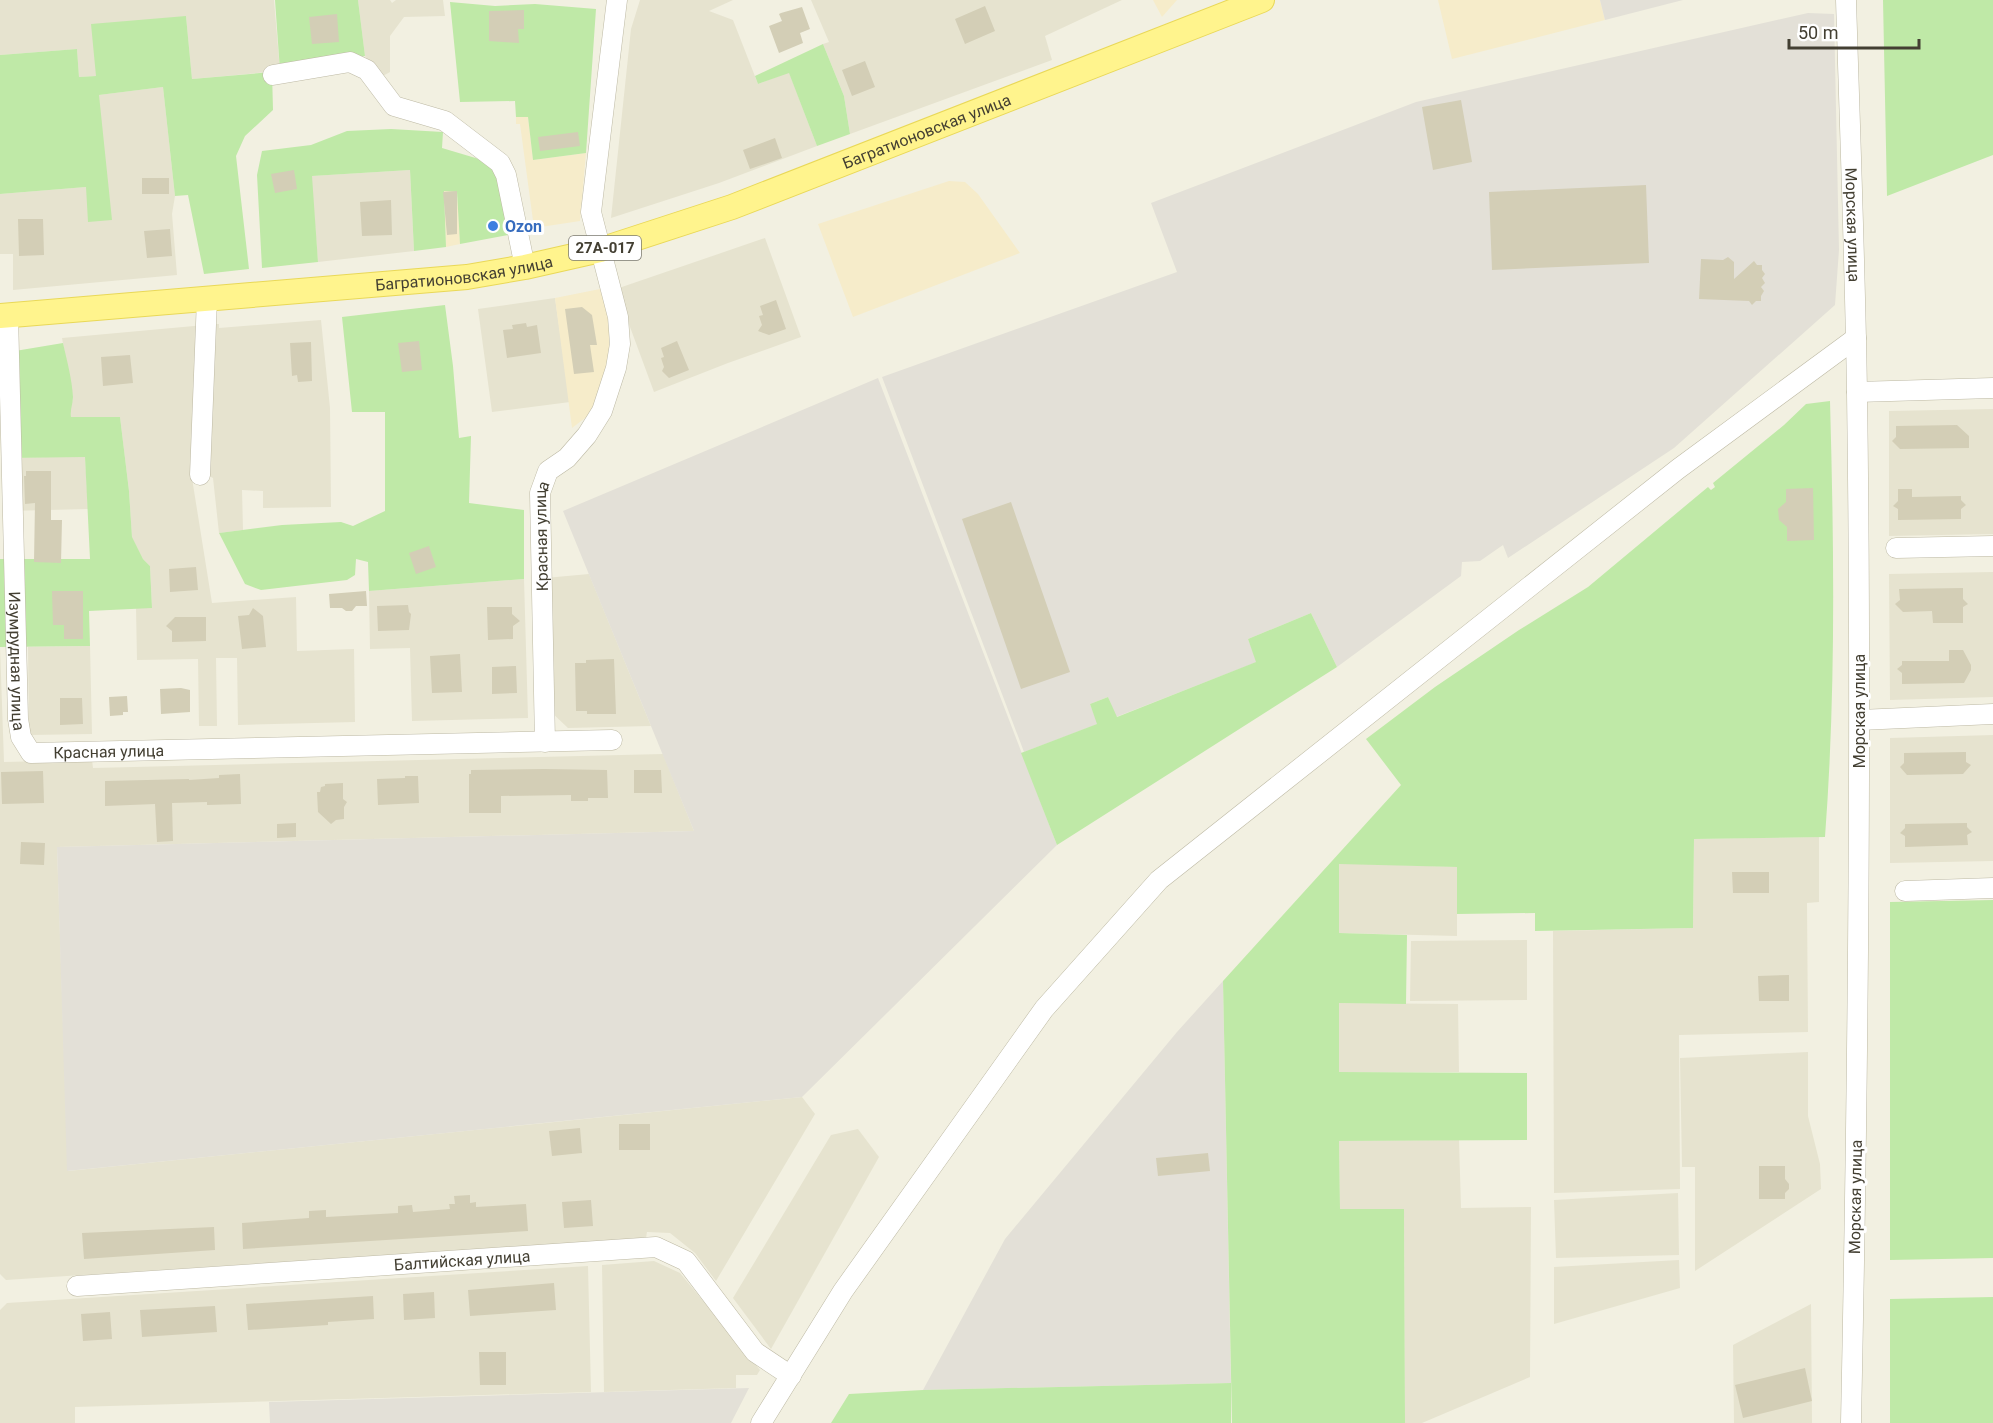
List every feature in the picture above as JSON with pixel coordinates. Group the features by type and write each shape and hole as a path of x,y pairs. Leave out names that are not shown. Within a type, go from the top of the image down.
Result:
{"main road":[{"name":"Багратионовская улица","path":"4,315 466,277 525,267 600,250 732,207 1262,0"}],"street":[{"name":"Красная улица","path":"545,742 540,493 548,471 567,458 587,435 602,411 616,368 620,345 618,317 591,212 617,0"},
{"name":"Морская улица","path":"1846,0 1856,338 1860,720 1851,1423"},
{"path":"273,75 350,62 367,70 394,106 445,121 491,156 500,163 506,175 525,267"},
{"path":"200,475 207,299"},
{"name":"Изумрудная улица","path":"4,315 18,719 21,737 31,753"},
{"path":"761,1423 843,1291 1044,1009 1159,880 1678,469 1856,338"},
{"path":"1857,392 1993,388"},
{"path":"1896,548 1993,546"},
{"path":"1860,720 1993,714"},
{"name":"Красная улица","path":"31,753 612,740"},
{"path":"1905,891 1993,888"},
{"name":"Балтийская улица","path":"77,1286 656,1247 686,1261 755,1352 791,1376"}],"shaded area":[{"path":"0,0 274,0 280,71 192,79 186,16 97,76 79,77 77,49 0,55"},
{"path":"358,0 390,0 392,3 396,0 443,0 445,16 404,17 390,36 390,72 381,77 365,56"},
{"path":"640,0 733,0 709,11 733,20 758,84 789,72 817,146 719,183 611,218 631,29"},
{"path":"811,0 1122,0 1045,36 1052,60 850,134 844,96 823,44 829,42"},
{"path":"1153,0 1177,0 1162,17"},
{"path":"1438,0 1600,0 1605,20 1452,59"},
{"path":"1600,0 1683,0 1605,20"},
{"path":"1808,13 1834,14 1839,250 1835,305 1674,448 1508,558 1503,545 1480,561 1462,562 1461,576 1337,667 1311,613 1248,639 1257,662 1116,717 1108,697 1090,704 1098,724 1024,752 882,377 1177,272 1151,203 1416,102"},
{"path":"163,87 175,196 172,214 177,275 13,290 13,254 0,254 0,194 86,187 99,95"},
{"path":"516,117 528,117 533,160 586,153 580,221 534,228 520,124 516,124"},
{"path":"410,170 414,251 318,262 311,176"},
{"path":"949,181 965,182 978,194 1020,253 853,317 818,224"},
{"path":"444,191 457,191 460,244 446,247"},
{"path":"765,238 801,337 654,392 616,289"},
{"path":"600,289 609,318 609,356 606,376 593,412 572,428 555,298"},
{"path":"555,298 570,402 492,412 478,309"},
{"path":"321,320 330,408 331,507 263,508 263,491 242,490 243,530 219,533 213,478 205,474 211,324 219,324 219,328"},
{"path":"205,325 191,472 212,603 296,597 297,651 354,649 355,722 238,725 237,658 216,658 217,726 199,726 198,659 137,660 136,608 152,607 150,566 143,559 132,538 120,417 71,417 70,408 73,400 62,338"},
{"path":"878,378 1057,845 802,1097 67,1171 57,847 694,831 563,511"},
{"path":"1993,409 1993,534 1889,536 1889,411"},
{"path":"85,456 88,509 8,511 9,458"},
{"path":"1993,572 1993,697 1890,700 1889,574"},
{"path":"589,574 651,726 568,728 549,710 545,578"},
{"path":"524,579 528,718 412,721 410,648 370,649 369,591"},
{"path":"90,646 92,734 29,735 28,647"},
{"path":"0,647 4,762 92,760 93,768 663,754 694,831 57,847 68,1171 802,1097 815,1114 716,1281 695,1253 670,1233 647,1232 646,1238 6,1280 0,1274"},
{"path":"1993,735 1993,861 1890,863 1890,738"},
{"path":"1819,837 1819,902 1807,903 1808,1032 1679,1035 1680,1189 1554,1193 1553,931 1693,928 1694,839"},
{"path":"1339,863 1457,867 1457,936 1339,933"},
{"path":"1527,940 1527,1000 1410,1001 1411,941"},
{"path":"1223,981 1231,1383 923,1390 1005,1239 1177,1032"},
{"path":"1339,1003 1458,1004 1459,1072 1339,1072"},
{"path":"1808,1052 1808,1116 1820,1164 1821,1189 1695,1271 1695,1167 1682,1167 1680,1058"},
{"path":"858,1129 879,1157 771,1349 733,1298 831,1135"},
{"path":"1459,1140 1461,1208 1531,1207 1530,1377 1422,1423 1405,1423 1404,1209 1340,1209 1339,1141"},
{"path":"1678,1193 1679,1255 1556,1258 1554,1200"},
{"path":"1679,1260 1680,1288 1554,1324 1554,1267"},
{"path":"654,1261 680,1273 760,1370 757,1375 736,1375 736,1388 604,1392 602,1265"},
{"path":"588,1266 591,1392 75,1407 75,1423 0,1423 0,1310 7,1303"},
{"path":"1811,1304 1812,1423 1734,1423 1733,1345"},
{"path":"749,1388 731,1423 270,1423 269,1402"}],"green space":[{"path":"275,0 358,0 365,56 280,71"},
{"path":"1883,0 1993,0 1993,155 1887,196"},
{"path":"450,2 495,6 535,4 596,9 586,153 533,160 528,117 516,117 515,101 460,102"},
{"path":"186,16 192,79 272,72 273,110 245,136 236,156 249,269 204,274 188,195 175,196 163,87 99,95 112,220 88,222 86,187 0,194 0,55 77,49 79,77 96,76 91,24"},
{"path":"823,44 844,96 850,134 817,146 789,73 758,84 755,76"},
{"path":"391,129 443,132 442,148 499,165 508,235 460,244 457,192 444,191 446,247 414,251 410,170 312,176 318,262 262,268 257,175 262,151 311,145 347,131"},
{"path":"445,305 459,438 471,436 469,503 524,510 524,579 369,591 368,562 356,559 355,575 347,580 261,590 245,584 219,533 282,525 341,522 353,526 385,511 385,412 352,412 342,317"},
{"path":"63,343 72,390 71,417 120,417 132,537 143,559 150,566 152,608 89,611 90,646 0,647 0,559 90,559 85,457 9,458 9,352"},
{"path":"1830,401 1833,619 1831,728 1825,837 1694,839 1693,928 1535,931 1535,913 1457,914 1457,867 1339,864 1339,933 1407,935 1406,1004 1339,1003 1339,1072 1527,1073 1527,1140 1339,1141 1340,1209 1404,1209 1405,1423 1232,1423 1223,981 1401,785 1366,739 1435,687 1588,587 1708,487 1711,490 1715,487 1713,483 1806,404"},
{"path":"1311,613 1337,667 1057,845 1021,753 1097,724 1090,704 1108,697 1117,717 1256,662 1248,639"},
{"path":"1993,900 1993,1258 1890,1260 1890,902"},
{"path":"1993,1297 1993,1423 1890,1423 1890,1299"},
{"path":"1231,1383 1231,1423 831,1423 849,1394 923,1390"}],"building":[{"path":"985,6 995,31 965,44 955,19"},
{"path":"802,7 810,29 800,33 803,43 779,53 769,26 782,21 779,14"},
{"path":"524,10 524,29 518,29 519,43 489,41 489,11"},
{"path":"337,14 339,42 312,44 309,17"},
{"path":"865,61 875,87 852,96 842,70"},
{"path":"1461,100 1472,162 1433,170 1422,107"},
{"path":"578,132 580,146 540,151 538,137"},
{"path":"775,138 782,158 750,169 743,150"},
{"path":"294,170 297,189 275,193 271,174"},
{"path":"142,178 169,178 169,194 142,194"},
{"path":"1646,185 1649,263 1492,270 1489,192"},
{"path":"457,191 457,234 447,235 443,192"},
{"path":"391,200 392,235 362,236 360,202"},
{"path":"18,219 43,219 44,255 19,256"},
{"path":"170,229 172,256 147,258 144,231"},
{"path":"1728,257 1734,262 1734,279 1754,261 1757,265 1762,265 1765,274 1762,278 1765,283 1761,287 1764,291 1761,301 1756,301 1752,305 1749,301 1699,299 1701,259 1723,260"},
{"path":"776,300 786,329 769,335 758,331 762,325 759,316 763,315 760,306"},
{"path":"582,307 592,315 597,345 590,345 594,372 574,374 565,309"},
{"path":"526,323 527,327 537,325 541,353 507,358 503,330 513,329 512,325"},
{"path":"419,341 422,370 402,372 398,343"},
{"path":"677,341 689,370 669,378 662,371 664,367 661,358 664,357 661,348"},
{"path":"311,342 312,381 298,382 297,375 292,376 290,343"},
{"path":"130,355 133,383 103,386 101,357"},
{"path":"1957,425 1969,436 1969,448 1900,449 1892,441 1896,437 1896,426"},
{"path":"26,471 51,471 51,520 62,520 61,563 34,562 35,503 25,504 24,476 26,476"},
{"path":"1813,488 1814,540 1787,541 1787,527 1779,520 1778,509 1786,502 1786,489"},
{"path":"1898,489 1912,489 1912,497 1961,496 1961,500 1966,505 1961,509 1961,519 1898,520 1898,509 1893,506 1898,501"},
{"path":"1011,502 1070,672 1021,689 962,519"},
{"path":"429,546 436,567 416,574 409,553"},
{"path":"196,567 198,590 170,592 169,569"},
{"path":"1963,588 1963,599 1968,604 1963,607 1963,623 1933,623 1932,611 1903,612 1895,604 1900,600 1899,589"},
{"path":"52,591 83,591 83,639 64,639 64,625 53,625"},
{"path":"366,591 367,606 356,606 352,611 330,608 329,594"},
{"path":"408,605 411,614 409,630 378,631 377,606"},
{"path":"487,607 512,607 512,614 520,621 513,626 513,639 488,640"},
{"path":"253,608 263,616 266,647 242,649 238,616 249,615"},
{"path":"175,617 206,617 206,641 172,642 172,631 166,626"},
{"path":"1949,650 1963,650 1971,665 1971,670 1964,683 1902,684 1902,673 1897,669 1902,665 1902,661 1949,661"},
{"path":"460,654 462,692 432,693 430,656"},
{"path":"614,659 616,714 587,714 587,711 576,711 575,663 586,663 586,660"},
{"path":"516,666 517,693 492,694 492,667"},
{"path":"160,689 190,690 190,712 161,714"},
{"path":"127,696 128,712 123,712 123,715 110,716 109,697"},
{"path":"60,698 82,698 83,724 60,725"},
{"path":"1966,752 1966,762 1971,765 1963,774 1907,775 1900,767 1904,763 1904,753"},
{"path":"471,770 607,770 608,798 571,801 571,795 501,796 501,813 469,813 469,774"},
{"path":"634,770 661,770 662,793 634,793"},
{"path":"43,771 44,803 2,804 1,772"},
{"path":"240,774 241,804 172,803 173,841 157,842 155,804 105,806 105,781 189,780"},
{"path":"405,776 418,776 419,803 378,805 377,779 405,778"},
{"path":"343,783 343,799 347,802 344,807 344,819 336,820 331,824 318,812 317,792 320,792 321,787 325,784"},
{"path":"296,823 296,837 277,838 277,824"},
{"path":"1967,823 1967,827 1972,832 1967,835 1968,845 1905,847 1905,836 1900,833 1905,828 1905,824"},
{"path":"21,842 45,843 44,865 20,864"},
{"path":"1732,872 1769,872 1769,893 1733,893"},
{"path":"1789,975 1789,1001 1759,1001 1758,976"},
{"path":"619,1124 650,1124 650,1150 619,1150"},
{"path":"580,1128 582,1153 552,1156 549,1131"},
{"path":"1208,1153 1210,1171 1158,1176 1156,1158"},
{"path":"1759,1166 1785,1166 1785,1179 1789,1184 1789,1189 1785,1193 1785,1199 1759,1199"},
{"path":"470,1195 470,1203 476,1202 476,1207 526,1204 528,1231 243,1249 242,1223 309,1218 309,1211 326,1210 326,1217 398,1213 398,1206 412,1205 413,1212 450,1209 449,1204 455,1204 454,1196"},
{"path":"591,1200 593,1226 564,1228 562,1202"},
{"path":"214,1227 215,1250 84,1259 82,1233"},
{"path":"554,1283 556,1310 470,1316 468,1290"},
{"path":"434,1292 435,1318 404,1320 403,1294"},
{"path":"373,1296 374,1319 328,1322 328,1325 248,1330 246,1304"},
{"path":"215,1306 217,1332 142,1337 140,1310"},
{"path":"110,1312 112,1339 83,1341 81,1314"},
{"path":"479,1352 506,1352 506,1385 480,1385"},
{"path":"1805,1368 1812,1401 1743,1418 1735,1385"}],"place":[{"name":"Ozon","path":"493,226"}]}
